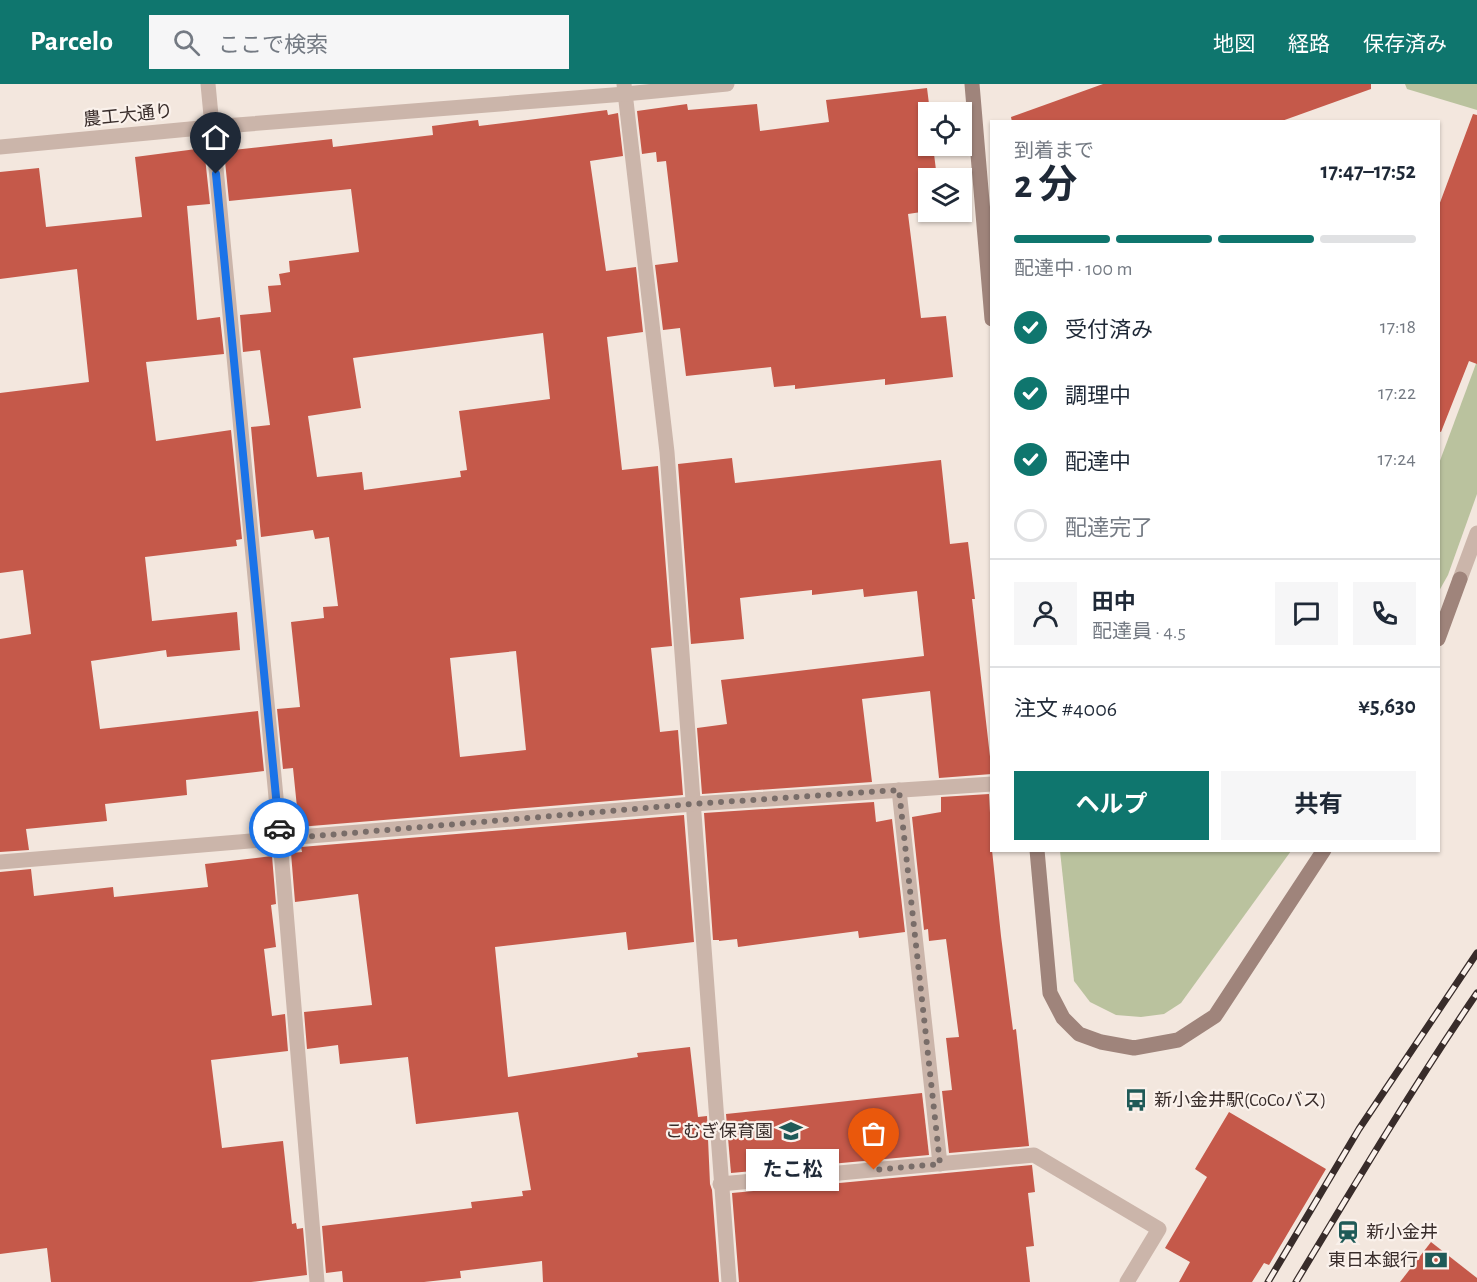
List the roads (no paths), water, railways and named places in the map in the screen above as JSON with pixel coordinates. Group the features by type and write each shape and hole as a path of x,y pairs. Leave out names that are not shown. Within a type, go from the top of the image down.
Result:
{"street":[{"path":"208,84 280,839 317,1282"},
{"name":"農工大通り","path":"0,147 624,89 727,84"},
{"path":"972,84 990,296"},
{"path":"624,89 667,452 729,1282"},
{"path":"1440,634 1477,533"},
{"path":"0,862 693,804 990,784"},
{"path":"899,790 940,1164"},
{"path":"1037,852 1050,993 1063,1018 1079,1034 1101,1042 1134,1048 1178,1040 1215,1016 1323,852"},
{"path":"720,1184 1034,1155 1159,1229 1127,1282"}],"railway":[{"path":"1268,1282 1359,1129 1477,953"},
{"path":"1296,1282 1407,1100 1477,993"}],"place":[{"name":"新小金井駅(CoCoバス)","path":"1136,1100"},
{"name":"こむぎ保育園","path":"791,1131"},
{"name":"たこ松","path":"874,1170"},
{"name":"新小金井","path":"1348,1232"},
{"name":"東日本銀行","path":"1436,1260"}]}
